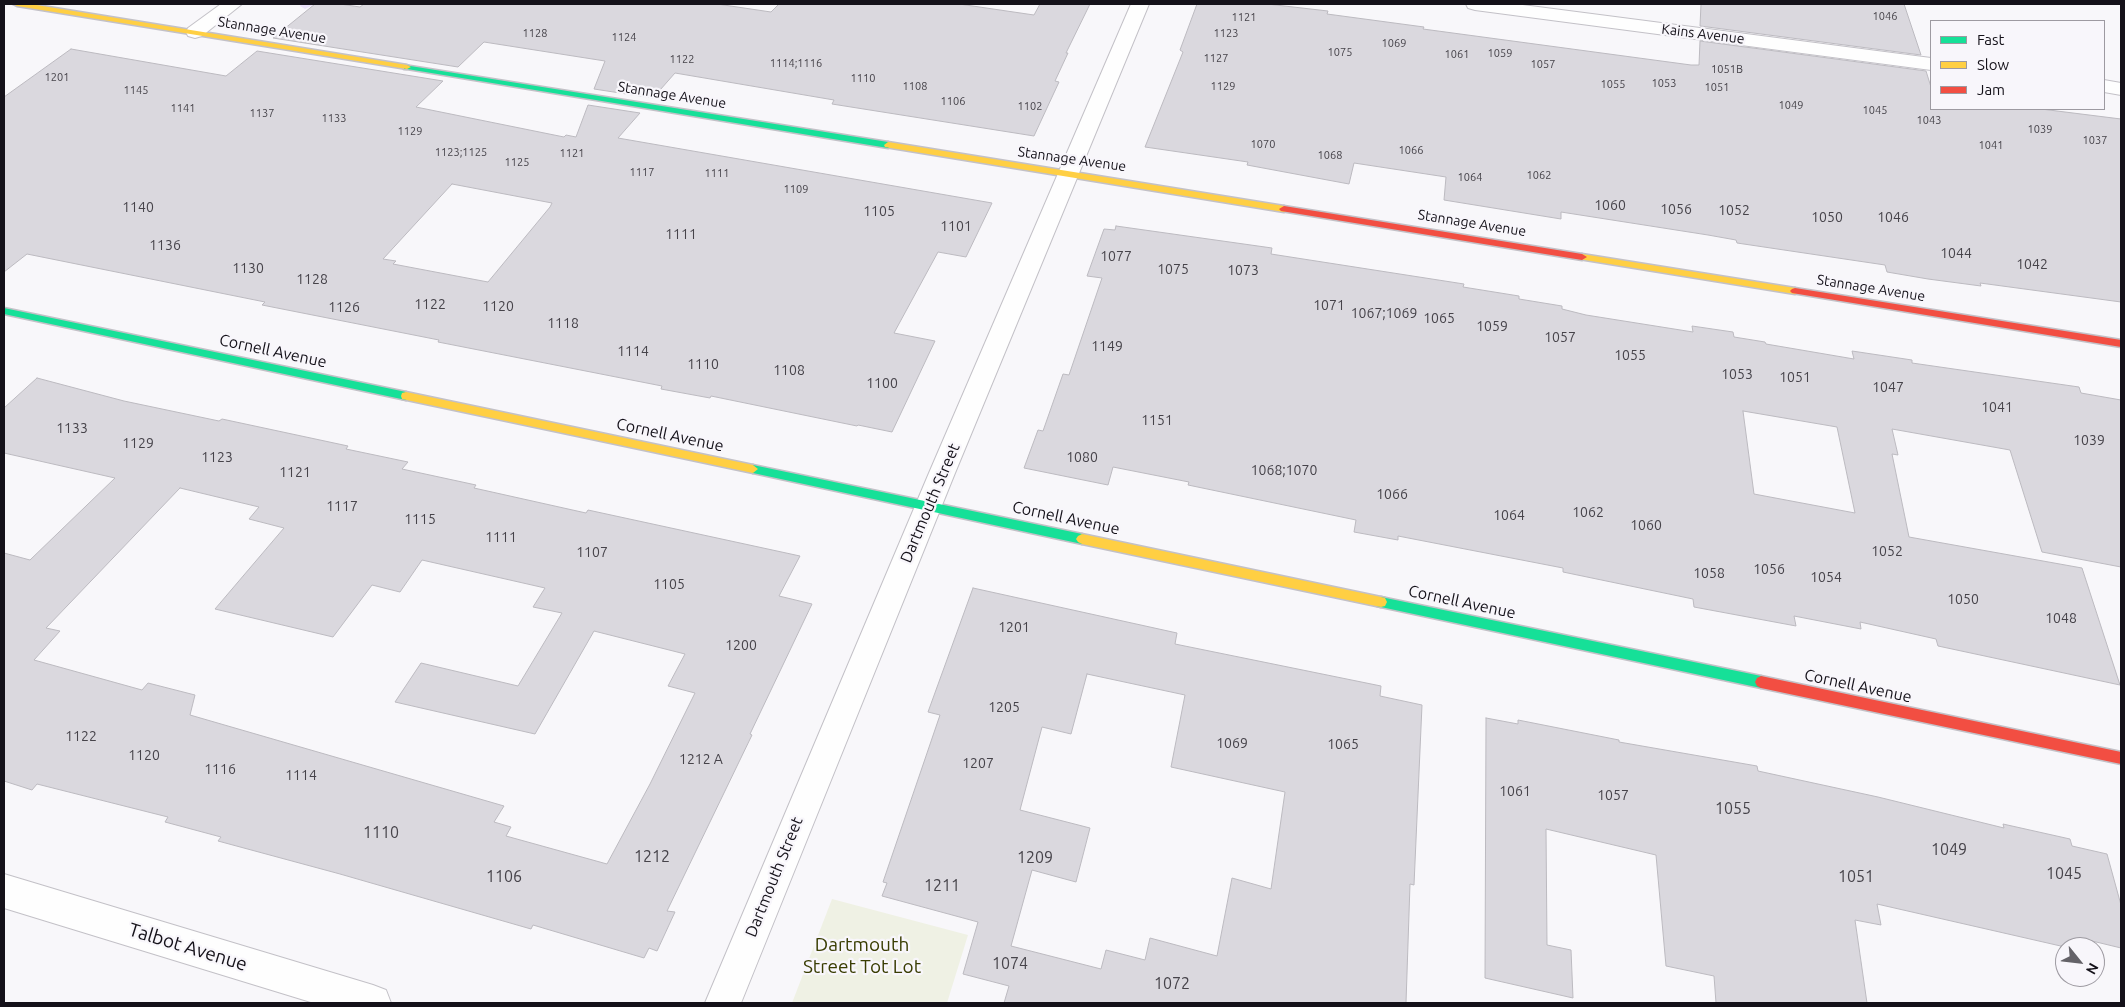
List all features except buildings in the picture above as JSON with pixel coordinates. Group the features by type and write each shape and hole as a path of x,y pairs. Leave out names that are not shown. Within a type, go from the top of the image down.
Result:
{"street":[{"name":"Stannage Avenue","path":"18,4 2121,344"},
{"path":"195,32 233,4"},
{"name":"Dartmouth Street","path":"723,1003 1140,4"},
{"name":"Kains Avenue","path":"1475,4 1930,64"},
{"path":"2105,86 2121,89"},
{"name":"Cornell Avenue","path":"4,311 2121,758"},
{"name":"Talbot Avenue","path":"4,891 373,1003"}],"green space":[{"name":"Dartmouth Street Tot Lot","path":"832,899 968,935 947,1003 792,1003"}],"waterway":[{"path":"305,6 310,4"}],"traffic: fast":[{"path":"407,67 888,145"},
{"path":"4,311 406,396"},
{"path":"753,469 1082,539"},
{"path":"1381,602 1761,682"}],"traffic: slow":[{"path":"17,4 407,67"},
{"path":"888,145 1284,209"},
{"path":"1582,257 1795,291"},
{"path":"406,396 753,469"},
{"path":"1082,539 1381,602"}],"traffic: jam":[{"path":"1284,209 1582,257"},
{"path":"1795,291 2121,344"},
{"path":"1761,682 2121,758"}]}
